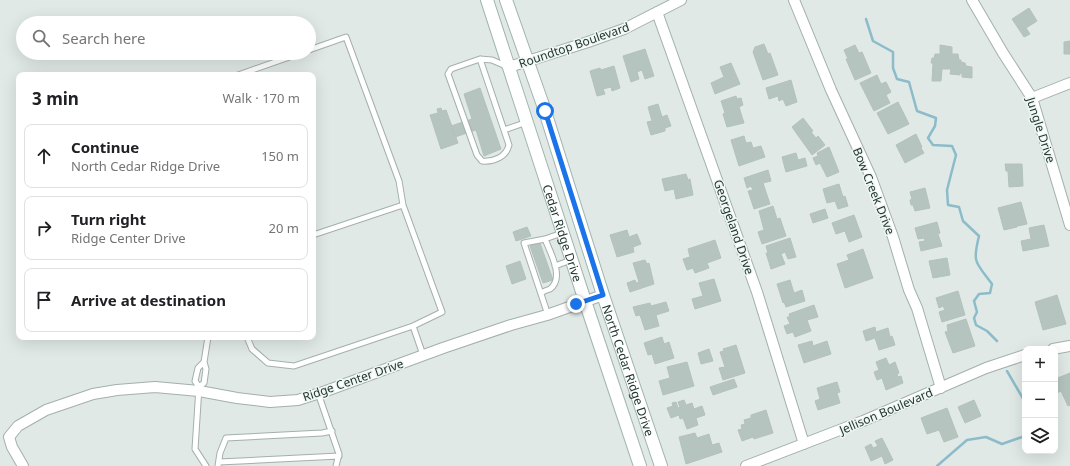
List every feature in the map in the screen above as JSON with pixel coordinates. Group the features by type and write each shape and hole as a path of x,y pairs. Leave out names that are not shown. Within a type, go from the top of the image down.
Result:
{"main road":[{"name":"Cedar Ridge Drive","path":"487,0 640,466"},
{"name":"North Cedar Ridge Drive","path":"506,0 543,106 603,295 661,466"}],"street":[{"name":"Roundtop Boulevard","path":"509,67 624,29 681,0"},
{"name":"Bow Creek Drive","path":"794,0 831,90 871,177 893,237 909,290 917,308 941,388"},
{"name":"Jungle Drive","path":"972,0 1003,53 1032,98 1070,226"},
{"name":"Georgeland Drive","path":"657,12 757,292 804,444"},
{"path":"1032,98 1070,83"},
{"name":"Ridge Center Drive","path":"23,466 12,447 9,437 18,426 46,410 93,394 117,390 155,387 199,389 237,398 270,402 298,400 423,355 511,325 548,315 603,295"},
{"path":"1058,348 1070,346"},
{"name":"Jellison Boulevard","path":"746,466 804,444 986,368 1022,356"}],"lane":[{"path":"248,340 252,349 268,363 294,366 413,326 442,312 403,206 399,181 346,37 316,48"},
{"path":"480,59 509,145 504,156 488,161 482,161 477,156 448,74 451,69 480,59 492,60 509,67"},
{"path":"247,72 281,60"},
{"path":"504,130 527,122"},
{"path":"316,234 403,206"},
{"path":"548,315 524,243 563,233"},
{"path":"541,293 550,289 555,283 557,276 545,238"},
{"path":"555,266 572,260"},
{"path":"413,326 423,355"},
{"path":"199,389 204,383 206,369 204,362 208,340"},
{"path":"204,362 198,368 195,381 199,389 195,449 206,466"},
{"path":"318,393 332,431 339,456 336,466"},
{"path":"332,431 322,433 226,438 220,453 219,464 339,456"}],"building":[{"path":"1029,8 1037,21 1026,28 1030,34 1024,37 1012,19"},
{"path":"1070,41 1070,54 1064,54 1064,42"},
{"path":"764,44 768,54 770,53 778,75 763,80 753,52 755,47"},
{"path":"855,45 859,53 862,52 871,73 855,80 846,59 848,59 844,50"},
{"path":"940,45 952,47 952,54 958,54 961,62 965,63 966,66 972,67 972,78 962,77 962,73 960,73 960,75 950,74 951,69 942,69 941,81 932,81 932,58 934,58 935,54 940,54"},
{"path":"645,49 654,76 645,79 642,70 637,72 639,79 631,82 623,56"},
{"path":"731,63 740,84 715,94 711,83 724,77 720,67"},
{"path":"614,66 620,88 612,91 611,87 603,89 605,94 597,96 590,71 600,68 601,70"},
{"path":"877,75 881,84 886,82 891,92 886,95 890,103 874,111 860,83"},
{"path":"791,80 797,102 786,106 783,99 779,101 778,96 769,99 766,88"},
{"path":"480,88 501,149 484,156 476,130 455,137 451,126 472,119 464,94"},
{"path":"736,96 737,99 741,98 743,105 739,107 744,123 727,127 721,101"},
{"path":"898,102 909,124 888,134 877,113"},
{"path":"658,104 662,117 667,115 671,126 665,128 665,131 651,135 647,122 652,121 648,107"},
{"path":"441,108 442,111 446,110 458,143 441,149 430,115 438,113 437,109"},
{"path":"803,118 813,131 811,132 816,138 818,136 825,145 812,155 792,127"},
{"path":"916,134 924,153 905,163 896,145"},
{"path":"744,136 746,143 751,142 753,148 761,146 765,157 739,166 731,140"},
{"path":"829,147 839,172 827,177 820,163 816,165 813,158 818,156 817,153"},
{"path":"796,153 798,160 805,158 807,166 786,172 782,157"},
{"path":"1005,164 1022,164 1023,186 1009,187 1008,171 1006,171"},
{"path":"768,170 771,181 763,183 770,204 754,209 748,191 753,190 751,186 747,188 744,178"},
{"path":"686,174 688,180 690,179 693,195 676,199 674,189 665,191 662,179"},
{"path":"839,184 843,197 845,196 848,206 838,209 835,201 827,203 823,189"},
{"path":"925,188 930,208 915,211 913,205 911,205 910,200 912,199 910,192"},
{"path":"1021,202 1027,224 1017,225 1017,227 1004,230 998,208"},
{"path":"773,206 777,219 780,218 786,236 762,244 758,232 764,230 759,211"},
{"path":"825,209 828,218 813,223 810,214"},
{"path":"854,215 862,237 849,242 845,231 836,234 832,223"},
{"path":"937,222 940,233 938,234 942,246 921,251 919,242 925,241 924,238 918,239 915,228"},
{"path":"1044,225 1049,246 1023,251 1021,241 1031,239 1029,228"},
{"path":"527,227 531,236 516,241 513,232"},
{"path":"627,230 629,237 637,234 641,244 633,247 634,252 617,257 610,235"},
{"path":"790,238 796,257 788,259 785,252 781,254 785,264 771,269 766,253 768,253 766,246"},
{"path":"715,240 721,258 707,263 709,268 695,273 693,268 687,270 683,259 690,257 688,249"},
{"path":"540,243 553,280 543,283 530,246"},
{"path":"863,249 873,278 845,288 837,264 849,260 847,255"},
{"path":"947,258 950,275 933,278 929,261"},
{"path":"645,260 647,264 649,263 654,284 630,292 627,283 635,280 636,283 639,282 633,263"},
{"path":"520,261 526,279 512,284 506,266"},
{"path":"714,279 721,301 695,309 692,299 703,296 699,283"},
{"path":"790,280 794,293 802,290 805,301 786,307 784,302 783,303 777,284"},
{"path":"958,291 965,315 942,322 939,312 945,310 943,306 939,308 936,298"},
{"path":"1057,295 1066,324 1043,330 1035,302"},
{"path":"666,302 669,311 656,315 659,326 645,330 640,315 636,316 633,307 650,303 651,306"},
{"path":"814,305 818,317 807,320 811,331 795,337 793,332 787,334 784,326 790,324 787,317 790,317 789,314"},
{"path":"966,319 975,346 953,353 945,332 948,331 947,325"},
{"path":"875,327 876,332 888,328 890,337 892,336 895,345 879,350 875,338 866,341 863,331"},
{"path":"662,337 664,344 669,342 674,358 655,364 652,354 648,355 644,343"},
{"path":"812,341 813,346 827,341 831,354 804,363 798,345"},
{"path":"736,345 745,373 723,380 719,368 725,367 720,352 724,351 723,349"},
{"path":"709,349 713,361 701,364 698,353"},
{"path":"886,358 889,365 895,362 899,373 897,374 898,377 901,376 903,383 886,390 882,378 877,380 874,372 879,370 876,362"},
{"path":"687,362 694,386 663,395 659,381 670,378 667,367"},
{"path":"1070,373 1070,405 1068,406 1061,391 1058,392 1058,378"},
{"path":"734,379 737,387 713,395 710,387"},
{"path":"837,382 840,392 837,393 840,403 818,410 815,401 820,399 817,388"},
{"path":"684,400 686,405 692,403 694,409 702,406 705,415 696,418 698,425 687,429 683,418 680,419 679,415 671,418 667,408 673,406 672,403 676,402 678,408 680,407 678,402"},
{"path":"974,400 981,416 965,423 958,407"},
{"path":"947,408 958,437 944,442 939,430 927,434 921,418"},
{"path":"766,410 773,433 742,441 738,430 742,429 741,425 745,424 744,420 751,418 751,415"},
{"path":"695,433 697,438 709,434 712,445 719,443 722,452 686,464 679,437"},
{"path":"882,438 893,460 885,464 882,456 871,461 865,447 871,444 873,448 878,446 875,441"}],"waterway":[{"path":"866,19 873,41 893,52 893,68 897,79 909,82 917,111 936,118 935,126 928,138 933,145 952,146 956,155 947,190 948,205 959,207 963,221 979,236 976,252 977,262 992,284 990,293 979,294 974,301 977,312 974,318 976,325 987,331 997,341"},
{"path":"1007,371 1022,397"},
{"path":"937,466 967,440 986,437 1002,444 1022,437"}],"route":[{"path":"545,111 603,295 576,304"}]}
